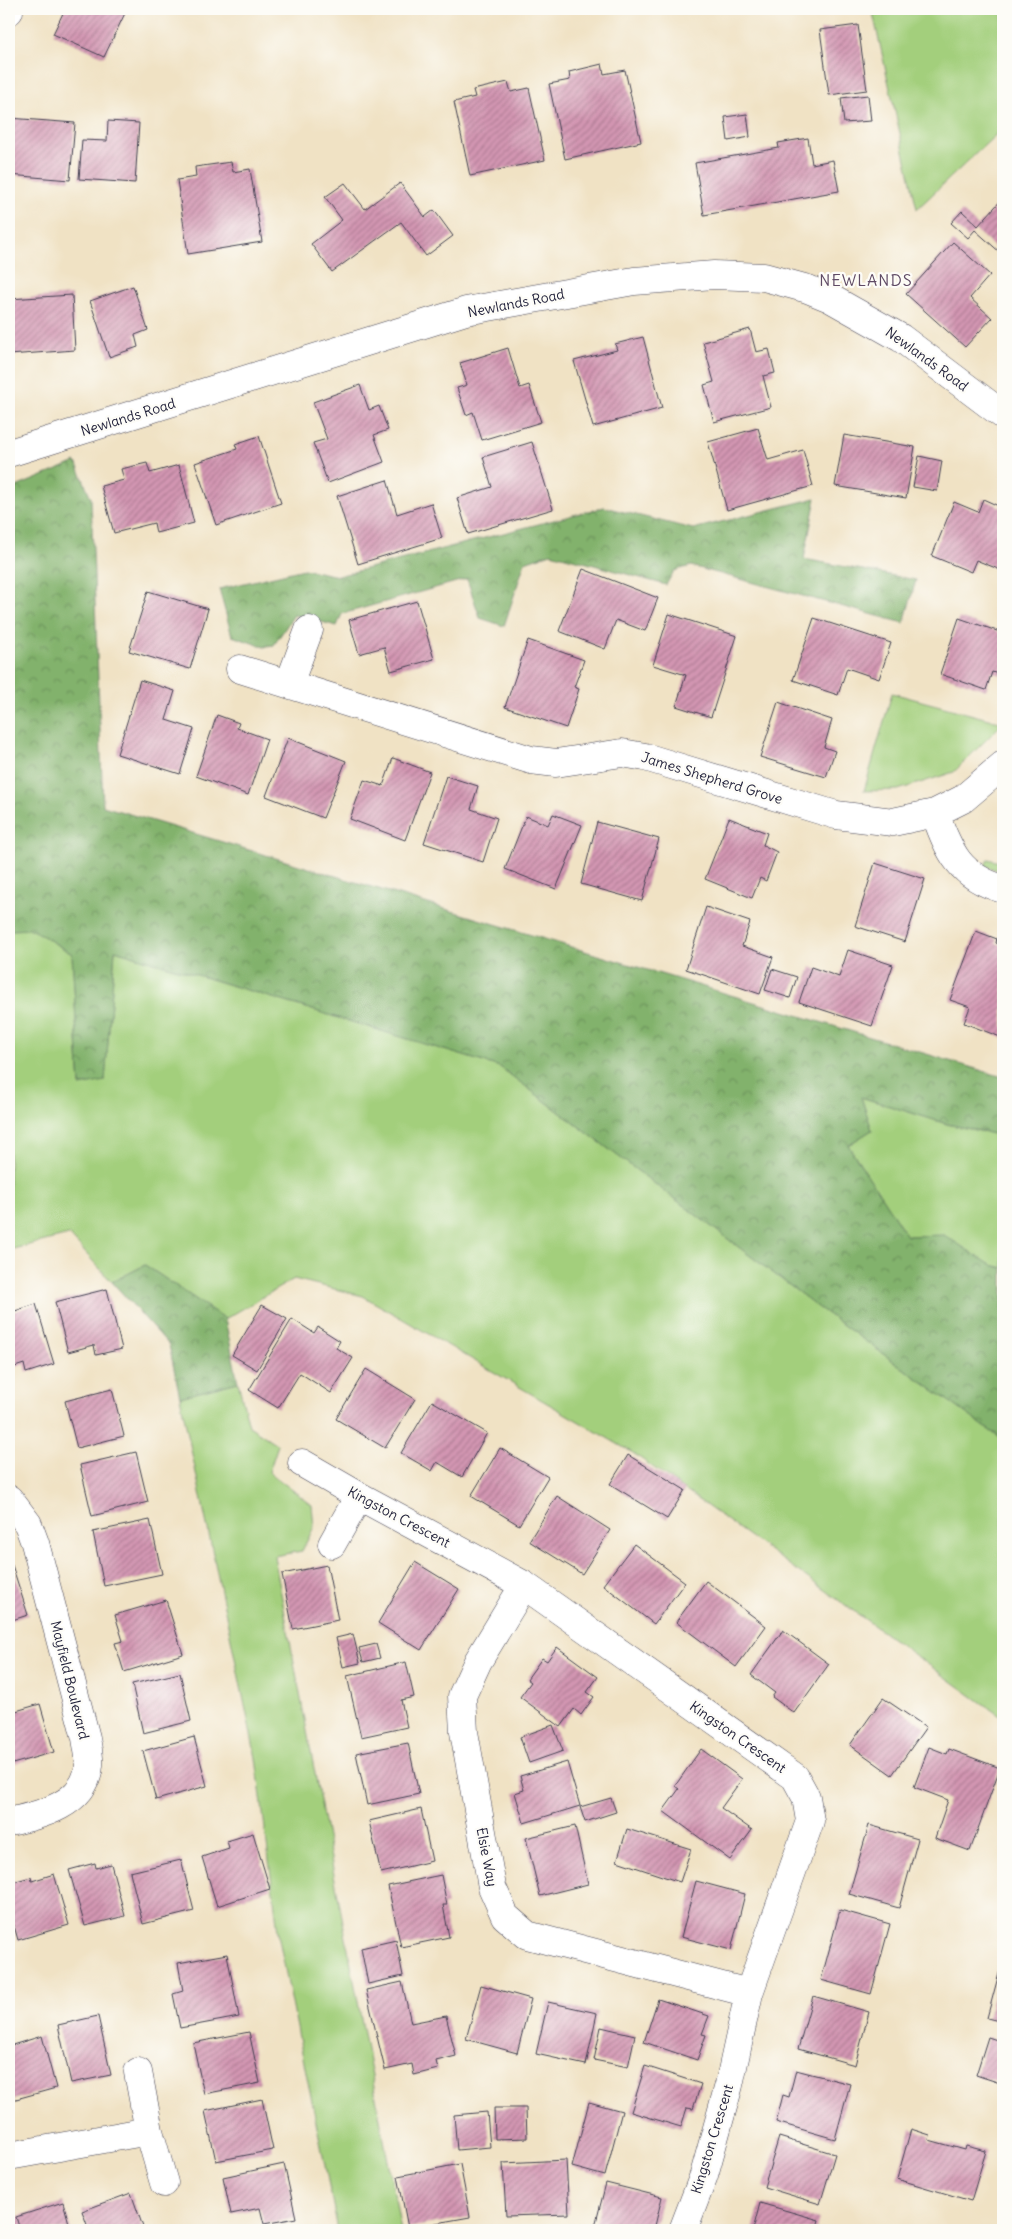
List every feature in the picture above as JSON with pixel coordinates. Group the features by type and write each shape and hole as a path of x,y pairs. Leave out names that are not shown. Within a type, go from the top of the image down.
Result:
{"street":[{"name":"Newlands Road","path":"9,453 466,311 634,281 714,275 764,278 808,289 830,298 901,338 1003,415"},
{"path":"288,684 309,630"},
{"name":"James Shepherd Grove","path":"240,669 531,760 556,764 622,753 645,757 836,815 893,822 935,813 962,799 1003,765"},
{"path":"935,813 946,843 963,869 987,884 1003,889"},
{"name":"Kingston Crescent","path":"302,1463 359,1496 524,1584 795,1778 806,1797 810,1821 749,1993 729,2085 704,2175 683,2230"},
{"path":"332,1544 359,1496"},
{"name":"Mayfield Boulevard","path":"9,1499 28,1524 35,1543 86,1738 89,1766 80,1790 64,1804 42,1814 9,1822"},
{"name":"Elsie Way","path":"524,1584 478,1661 462,1696 464,1732 492,1887 505,1916 527,1935 749,1993"},
{"path":"138,2072 149,2131 164,2184"},
{"path":"9,2156 149,2131"}],"green space":[{"path":"872,9 1003,9 1003,128 917,209"},
{"path":"76,462 91,498 103,806 1003,1077 1003,1136 947,1124 861,1097 872,1130 848,1145 907,1236 944,1235 991,1265 1003,1268 1003,1440 818,1307 500,1067 115,950 105,1081 80,1086 72,954 32,929 9,930 9,490"},
{"path":"816,498 804,559 916,580 904,623 691,566 674,571 666,585 551,553 525,562 504,626 480,618 467,579 342,614 337,626 294,615 274,645 264,647 232,636 219,589 304,569 338,576 604,507 693,529"},
{"path":"892,693 1003,723 954,772 898,790 864,791"},
{"path":"988,859 1003,863 1003,872 985,866"},
{"path":"32,929 72,954 80,1086 105,1080 115,950 500,1067 818,1307 1003,1440 1003,1718 633,1453 363,1296 294,1279 225,1319 145,1265 112,1282 69,1235 9,1250 9,930"},
{"path":"861,1097 947,1124 1003,1136 1003,1268 991,1265 944,1236 907,1236 848,1145 872,1130"},
{"path":"145,1265 225,1319 238,1382 180,1397 169,1345 112,1282"},
{"path":"238,1382 249,1426 278,1445 269,1472 312,1505 314,1527 302,1551 274,1556 401,2230 338,2230 279,1939 256,1758 180,1397"}],"building":[{"path":"65,9 127,9 104,57 53,34"},
{"path":"858,25 867,90 829,95 820,30"},
{"path":"602,64 604,74 625,70 641,142 565,159 549,84 570,80 569,72"},
{"path":"508,82 511,92 529,88 545,160 470,176 454,102 475,97 473,90"},
{"path":"868,95 871,121 844,123 841,98"},
{"path":"747,114 750,137 728,141 725,117"},
{"path":"9,118 75,123 70,180 9,175"},
{"path":"108,121 139,123 135,183 79,179 82,140 107,141"},
{"path":"808,138 812,164 833,160 839,191 704,215 695,163 779,148 778,143"},
{"path":"231,162 233,172 250,169 262,242 188,254 177,180 196,177 195,167"},
{"path":"345,183 365,209 400,183 425,217 434,210 453,236 426,256 401,222 332,272 311,244 342,220 325,197"},
{"path":"1003,198 1003,255 975,230 968,238 951,223 962,211 978,226"},
{"path":"953,242 990,275 970,298 992,318 965,347 906,294"},
{"path":"133,286 148,330 135,335 138,347 109,357 90,301"},
{"path":"72,295 75,350 9,355 9,299"},
{"path":"750,329 756,352 769,349 775,373 763,376 771,407 714,422 704,385 714,382 703,342"},
{"path":"643,337 662,408 593,427 574,361 617,350 615,344"},
{"path":"508,348 520,388 529,385 541,422 482,440 473,412 466,415 457,388 467,385 460,363"},
{"path":"360,385 369,410 379,406 388,430 374,435 384,462 328,483 313,443 327,439 313,402"},
{"path":"758,428 768,460 803,450 813,486 727,510 708,442"},
{"path":"844,435 915,447 906,498 835,486"},
{"path":"259,436 281,503 216,525 195,463 237,449 235,444"},
{"path":"532,442 553,509 468,534 457,498 492,487 483,457"},
{"path":"919,456 942,461 937,491 913,487"},
{"path":"147,463 150,473 179,465 194,523 156,533 154,523 114,533 101,486 124,480 121,469"},
{"path":"387,480 397,514 431,503 442,538 358,564 337,496"},
{"path":"983,499 1003,508 1003,571 976,560 971,572 932,556 954,502 978,512"},
{"path":"583,569 658,598 645,631 616,620 605,649 559,631"},
{"path":"148,591 208,609 190,669 129,651"},
{"path":"417,601 434,659 391,671 384,647 359,654 349,620"},
{"path":"669,614 737,636 711,717 676,706 686,675 653,665"},
{"path":"814,618 891,643 879,679 847,668 838,695 793,680"},
{"path":"959,618 1003,633 1003,667 1001,675 992,672 986,690 940,674"},
{"path":"528,640 584,660 574,687 579,689 566,728 505,707"},
{"path":"140,680 175,691 166,720 194,729 180,774 117,754"},
{"path":"778,702 832,720 824,747 835,751 826,777 760,757"},
{"path":"217,715 239,723 237,728 267,739 248,795 196,776"},
{"path":"288,738 346,761 323,818 266,796"},
{"path":"393,758 430,772 405,840 350,819 364,780 383,786"},
{"path":"446,776 478,786 471,809 497,818 483,862 424,843"},
{"path":"553,814 582,825 556,889 505,869 526,816 548,825"},
{"path":"729,818 767,833 763,845 777,852 766,881 760,878 752,898 705,879"},
{"path":"597,822 659,839 642,901 581,884"},
{"path":"875,863 925,879 905,942 855,926"},
{"path":"706,907 750,922 742,946 773,957 760,994 686,969"},
{"path":"976,931 997,939 996,943 1003,946 1003,1038 964,1023 970,1007 950,1000"},
{"path":"848,950 893,965 872,1026 799,1002 811,967 839,977"},
{"path":"772,969 797,977 790,998 765,990"},
{"path":"107,1289 122,1349 96,1355 94,1345 68,1352 55,1302"},
{"path":"36,1304 54,1364 26,1373 24,1364 9,1369 9,1313"},
{"path":"262,1305 287,1319 257,1370 232,1355"},
{"path":"292,1319 314,1333 318,1327 340,1341 336,1348 353,1358 331,1393 300,1373 278,1408 249,1390"},
{"path":"366,1369 415,1399 385,1448 336,1419"},
{"path":"112,1389 124,1436 77,1448 65,1401"},
{"path":"432,1401 487,1433 462,1477 437,1462 432,1471 401,1453"},
{"path":"500,1448 548,1477 519,1525 471,1496"},
{"path":"136,1452 148,1502 92,1516 80,1465"},
{"path":"628,1455 685,1490 667,1519 610,1484"},
{"path":"557,1496 610,1530 582,1574 529,1541"},
{"path":"150,1520 162,1574 104,1586 93,1532"},
{"path":"634,1544 685,1582 654,1624 603,1585"},
{"path":"415,1562 459,1589 421,1650 378,1623"},
{"path":"12,1565 28,1615 9,1621 9,1566"},
{"path":"327,1565 338,1620 293,1629 282,1574"},
{"path":"706,1581 766,1626 736,1667 676,1622"},
{"path":"166,1600 183,1654 124,1672 115,1643 123,1641 115,1615"},
{"path":"783,1630 829,1664 794,1713 772,1697 775,1693 751,1675"},
{"path":"353,1634 360,1663 343,1667 336,1638"},
{"path":"376,1644 380,1658 363,1662 359,1648"},
{"path":"557,1647 598,1677 587,1692 594,1697 581,1715 574,1709 561,1727 520,1697 531,1682 527,1679 542,1658 547,1661"},
{"path":"406,1662 414,1697 401,1700 407,1727 361,1737 347,1676"},
{"path":"180,1673 191,1721 143,1733 132,1684"},
{"path":"883,1698 926,1727 892,1775 850,1745"},
{"path":"40,1704 54,1752 9,1765 9,1713"},
{"path":"553,1725 563,1751 529,1763 520,1737"},
{"path":"194,1737 207,1786 156,1800 143,1751"},
{"path":"408,1743 419,1794 367,1805 356,1753"},
{"path":"929,1747 947,1754 949,1749 1000,1768 970,1851 935,1838 948,1800 914,1787"},
{"path":"701,1749 742,1779 721,1808 752,1830 730,1860 663,1811 679,1789 675,1786"},
{"path":"567,1762 580,1806 524,1823 515,1793 524,1790 520,1776"},
{"path":"611,1798 616,1812 585,1822 580,1807"},
{"path":"421,1809 432,1861 381,1873 369,1821"},
{"path":"869,1825 918,1839 899,1908 849,1894"},
{"path":"575,1826 588,1884 540,1896 526,1838"},
{"path":"627,1829 691,1849 680,1882 617,1861"},
{"path":"253,1833 270,1889 217,1906 202,1857 229,1848 227,1841"},
{"path":"181,1860 194,1911 143,1924 130,1872"},
{"path":"95,1863 96,1868 111,1864 125,1916 85,1926 69,1870"},
{"path":"54,1874 69,1925 18,1940 9,1908 9,1883 31,1877 32,1881"},
{"path":"441,1875 447,1905 443,1905 449,1937 401,1947 388,1886"},
{"path":"696,1881 745,1894 731,1950 681,1937"},
{"path":"840,1910 890,1924 871,1994 821,1980"},
{"path":"396,1940 403,1976 368,1984 361,1948"},
{"path":"227,1954 239,2017 180,2028 173,1994 183,1991 178,1963"},
{"path":"1001,1966 1003,1966 1003,2022 987,2018"},
{"path":"402,1982 411,2023 446,2016 456,2056 436,2061 438,2069 414,2075 412,2064 385,2070 366,1990"},
{"path":"481,1985 531,1999 517,2053 466,2039"},
{"path":"813,1996 869,2012 855,2065 798,2049"},
{"path":"658,1999 709,2016 702,2034 706,2035 697,2060 644,2042"},
{"path":"548,2002 597,2013 586,2065 536,2054"},
{"path":"98,2016 111,2075 71,2083 58,2025"},
{"path":"601,2027 635,2035 628,2067 594,2060"},
{"path":"249,2032 260,2083 204,2094 193,2043"},
{"path":"42,2036 56,2088 9,2101 9,2046"},
{"path":"988,2037 1003,2042 1003,2084 976,2075"},
{"path":"645,2066 701,2084 693,2109 687,2108 681,2127 631,2112"},
{"path":"796,2070 850,2084 835,2139 776,2122 783,2095 789,2097"},
{"path":"262,2099 273,2150 216,2161 205,2111"},
{"path":"589,2102 622,2111 605,2176 572,2167"},
{"path":"494,2108 526,2108 527,2138 495,2139"},
{"path":"487,2112 490,2147 457,2150 454,2115"},
{"path":"911,2129 930,2135 929,2140 965,2150 966,2146 986,2151 971,2201 897,2179"},
{"path":"779,2137 835,2154 820,2204 764,2187"},
{"path":"566,2160 569,2214 506,2216 503,2163"},
{"path":"284,2164 296,2218 264,2224 260,2208 231,2214 223,2177"},
{"path":"460,2164 470,2217 408,2228 398,2176"},
{"path":"606,2183 662,2197 654,2230 594,2230"},
{"path":"131,2193 144,2230 89,2230 82,2211"},
{"path":"63,2202 71,2230 20,2230 16,2217"},
{"path":"760,2203 819,2220 816,2230 753,2230"}],"district":[{"name":"NEWLANDS","path":"866,280"}]}
